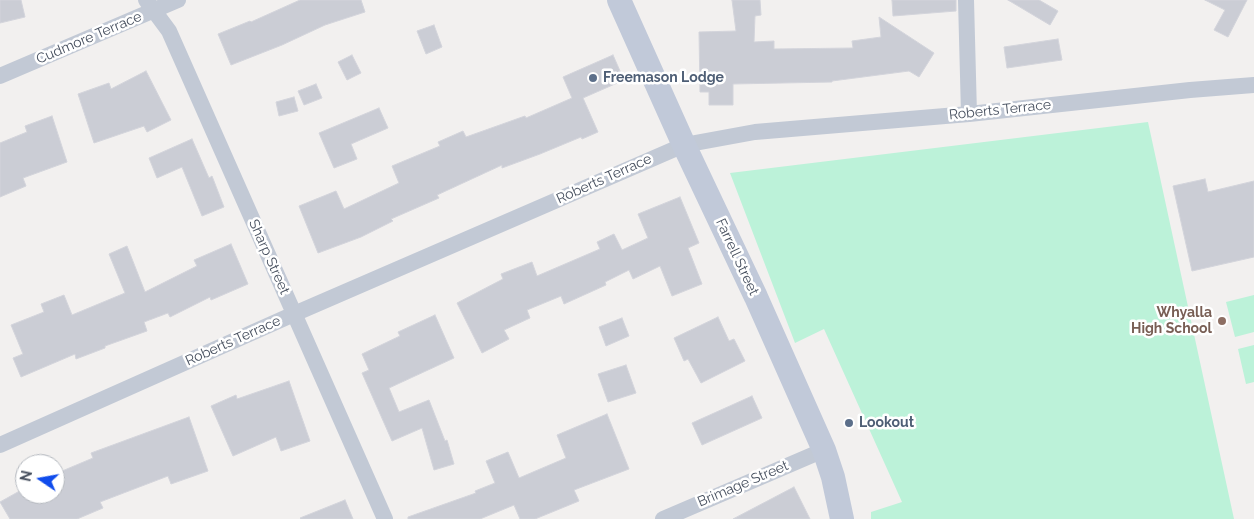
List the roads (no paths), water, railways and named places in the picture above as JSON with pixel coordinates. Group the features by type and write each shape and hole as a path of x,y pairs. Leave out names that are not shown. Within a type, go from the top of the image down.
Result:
{"main road":[{"name":"Farrell Street","path":"619,0 684,145 756,297 824,450 833,478 842,519"}],"street":[{"name":"Cudmore Terrace","path":"0,76 150,5 178,0"},
{"path":"966,0 969,114"},
{"name":"Sharp Street","path":"150,5 169,31 385,519"},
{"name":"Roberts Terrace","path":"0,445 294,314 684,145 755,132 969,114 1190,90 1254,85"},
{"name":"Brimage Street","path":"663,519 824,450"}],"place":[{"name":"Freemason Lodge","path":"593,78"},
{"name":"Whyalla High School","path":"1222,321"},
{"name":"Lookout","path":"849,423"}]}
